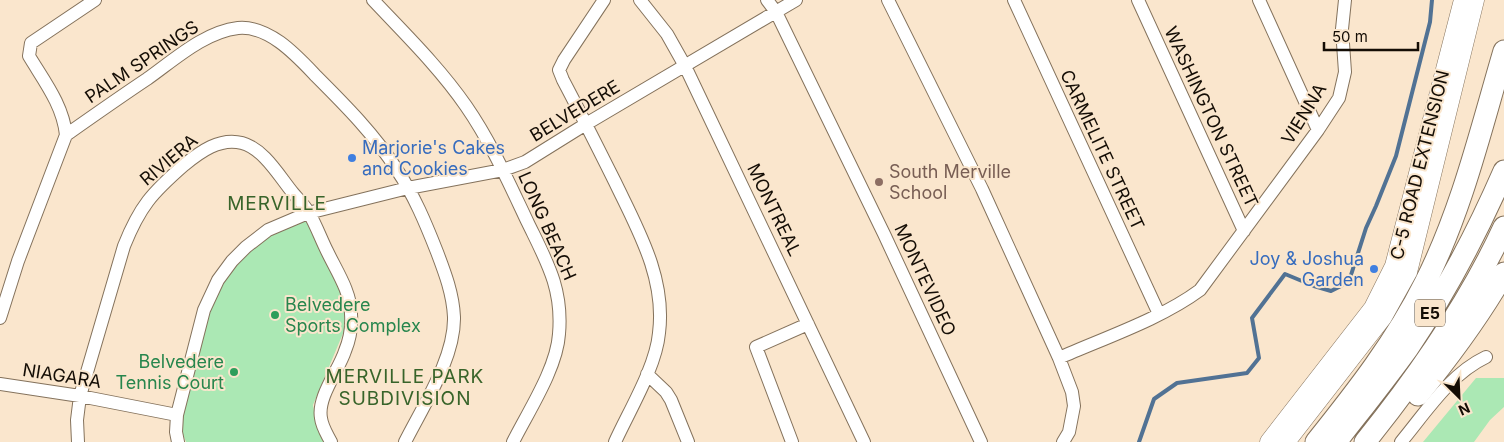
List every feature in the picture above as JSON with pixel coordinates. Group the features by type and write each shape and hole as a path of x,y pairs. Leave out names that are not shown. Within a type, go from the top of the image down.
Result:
{"highway":[{"path":"1316,442 1365,380 1425,283 1446,236 1465,183 1504,51"},
{"name":"E5","path":"1336,442 1398,361 1437,302 1471,243 1504,171"},
{"name":"E5","path":"1365,442 1418,373 1444,334 1474,285 1504,227"},
{"path":"1380,442 1448,358 1492,294 1504,273"}],"main road":[{"name":"C-5 ROAD EXTENSION","path":"1269,442 1373,308 1394,266 1463,0"},
{"name":"C-5 ROAD EXTENSION","path":"1286,442 1383,316 1408,272 1476,0"}],"street":[{"path":"0,318 18,261 66,135 62,115 29,56 31,43 95,0"},
{"name":"LONG BEACH","path":"373,0 426,56 465,104 480,127 503,170 553,275 559,294 560,310 556,354 513,442"},
{"path":"604,0 559,70 642,237 653,265 658,285 660,309 659,334 647,374 615,442"},
{"name":"MONTREAL","path":"640,0 667,34 686,66 864,442"},
{"name":"MONTEVIDEO","path":"767,0 776,12 884,234 981,442"},
{"name":"BELVEDERE","path":"178,442 176,432 177,415 204,310 218,280 232,261 268,230 308,212 408,188 503,170 526,162 586,124 796,0"},
{"path":"888,0 982,189 1059,358 1072,392 1074,406 1069,432 1063,442"},
{"name":"CARMELITE STREET","path":"1014,0 1159,314"},
{"name":"WASHINGTON STREET","path":"1059,358 1186,301 1200,290 1244,231 1138,0"},
{"path":"1259,0 1318,130"},
{"name":"VIENNA","path":"1244,231 1318,130 1336,102 1345,72 1342,29 1344,0"},
{"name":"PALM SPRINGS","path":"66,135 200,42 217,33 240,28 258,31 271,36 287,47 353,114 389,158 408,188 432,240 448,281 454,317 454,333 449,352 405,442"},
{"name":"RIVIERA","path":"78,442 77,420 80,396 124,246 134,222 144,204 158,188 196,155 220,143 230,142 242,143 254,149 265,158 308,212 347,295 351,312 351,331 345,351 322,402 321,416 331,442"},
{"path":"792,442 756,347 808,324"},
{"path":"1401,442 1461,372 1486,357"},
{"path":"647,374 666,392 671,400 688,442"},
{"name":"NIAGARA","path":"0,384 80,396 177,415"}],"green space":[{"name":"Belvedere Sports Complex","path":"305,219 340,289 346,307 344,331 313,405 316,422 324,442 186,442 181,430 182,409 215,294 252,244"},
{"path":"1476,378 1504,378 1504,407 1490,420 1474,442 1423,442"}],"waterway":[{"path":"1139,442 1154,399 1177,383 1247,373 1259,358 1252,318 1285,274 1331,291 1341,286 1351,275 1366,228 1396,156 1430,22 1432,0"}],"place":[{"name":"Marjorie's Cakes and Cookies","path":"352,158"},
{"name":"South Merville School","path":"879,182"},
{"name":"Joy & Joshua Garden","path":"1374,269"},
{"name":"Belvedere Sports Complex","path":"275,315"},
{"name":"Belvedere Tennis Court","path":"234,372"}],"district":[{"name":"MERVILLE","path":"277,203"},
{"name":"MERVILLE PARK SUBDIVISION","path":"405,387"}]}
